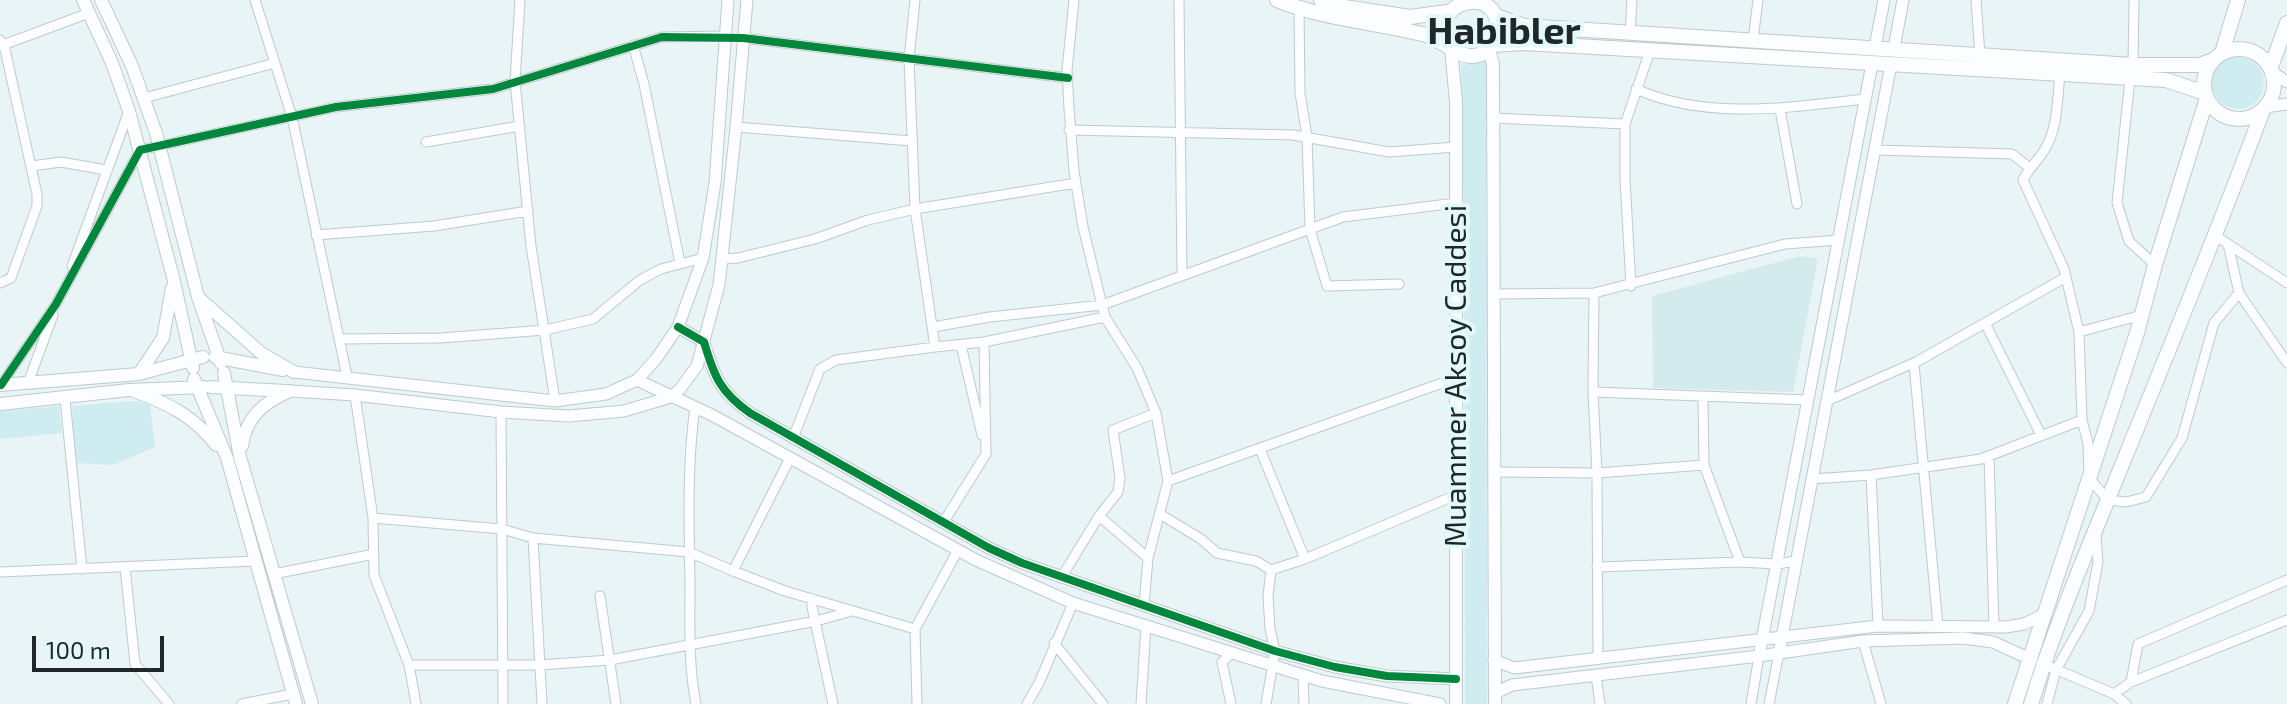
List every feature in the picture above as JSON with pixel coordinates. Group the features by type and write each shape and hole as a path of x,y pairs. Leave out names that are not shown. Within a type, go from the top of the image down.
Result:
{"main road":[{"path":"83,0 112,63 129,111 173,277 207,371 227,388 290,391"},
{"path":"101,0 144,98 159,145 198,297 207,371 227,458 295,699"},
{"path":"1277,0 1299,9 1426,35 1469,56 1491,47 1524,43 2060,75 2199,65 2233,49 2255,52 2272,69"},
{"path":"1321,0 1344,7 1410,17 1468,0 1484,4 1525,26 1894,48 2132,72 2166,80 2206,96 2218,112 2229,118 2253,117 2264,109"},
{"path":"2015,704 2043,664 2045,614 2142,315 2206,96 2204,81 2218,56 2238,0"},
{"path":"1449,45 1443,27 1450,7"},
{"path":"1491,47 1498,31 1492,8"},
{"path":"2031,704 2043,664 2096,529 2222,240 2264,109 2274,89 2272,69 2287,23"},
{"name":"Muammer Aksoy Caddesi","path":"1449,45 1456,102 1456,704"},
{"name":"Muammer Aksoy Caddesi","path":"1491,47 1495,699"},
{"path":"139,374 163,338 173,277"},
{"path":"198,297 252,346 294,372"},
{"path":"0,404 129,390 207,371"},
{"path":"0,385 139,374 294,372"},
{"path":"227,388 240,457 312,704"},
{"path":"129,390 160,400 188,416 206,431 227,458"},
{"path":"240,457 244,432 255,414 267,400 290,391"}],"street":[{"path":"255,0 292,117 347,376"},
{"path":"520,0 515,81 528,211 555,401"},
{"path":"294,372 555,401 606,394 637,380 678,327 703,258 715,183 728,0"},
{"path":"290,391 569,416 624,411 671,397 697,366 723,259 747,0"},
{"path":"915,0 909,59 915,209 935,347"},
{"path":"1074,0 1068,78 1069,130 1076,183 1105,317 1137,368 1156,413 1168,481 1148,558 1141,704"},
{"path":"1179,0 1182,276"},
{"path":"1630,33 1632,0"},
{"path":"1753,40 1758,0"},
{"path":"1875,47 1884,0"},
{"path":"1894,48 1903,0"},
{"path":"1976,0 1980,55"},
{"path":"2134,0 2132,72 2117,203 2129,241 2155,265"},
{"path":"1299,9 1300,93 1307,137 1310,229 1327,286 1399,284"},
{"path":"0,283 11,278 37,206 32,166 1,44 89,13"},
{"path":"0,385 56,304 140,150 336,107 493,89 662,37 726,36 1068,78"},
{"path":"633,45 644,84 680,263"},
{"path":"1631,286 1625,124 1650,51"},
{"path":"144,98 275,63"},
{"path":"1751,704 1872,64"},
{"path":"1769,704 1891,64"},
{"path":"2272,69 2287,82"},
{"path":"2060,75 2054,127 2045,150 2030,168 2024,183 2066,277 2079,332 2082,420 2088,443 2089,478 2108,500 2126,502 2146,497 2182,438 2214,323 2239,293"},
{"path":"1636,89 1660,100 1734,108 1780,109 1865,99"},
{"path":"2264,109 2287,104"},
{"path":"1780,109 1797,204"},
{"path":"67,283 129,111"},
{"path":"1493,118 1625,124"},
{"path":"426,142 520,126"},
{"path":"736,127 912,141"},
{"path":"1069,130 1307,137 1389,152 1456,147"},
{"path":"1875,150 2012,154 2030,168"},
{"path":"32,166 61,162 106,170"},
{"path":"723,259 799,243 868,220 915,209 1076,183"},
{"path":"933,327 990,317 1102,305 1343,217 1456,203"},
{"path":"316,235 434,226 528,211"},
{"path":"1494,294 1594,293 1631,286 1785,244 1839,240"},
{"path":"2222,240 2287,283"},
{"path":"2222,240 2239,293 2287,363"},
{"path":"339,339 441,338 545,330 593,319 640,280 680,263 703,258"},
{"path":"1593,392 1827,401 1914,364 2066,277"},
{"path":"1594,293 1598,659"},
{"path":"28,383 56,304"},
{"path":"2079,332 2142,315"},
{"path":"793,438 820,369 836,360 984,342 1105,317"},
{"path":"1986,325 2041,435"},
{"path":"678,327 704,342 715,376 729,398 750,413 989,548 1061,578 1275,651 1335,667 1387,676 1456,679"},
{"path":"943,523 986,454 984,342"},
{"path":"961,345 986,454"},
{"path":"1914,364 1938,626"},
{"path":"1168,481 1456,378"},
{"path":"637,380 695,407 958,550 1073,603 1303,676 1440,704"},
{"path":"355,395 373,518 374,575 409,665 416,704"},
{"path":"1703,398 1704,465 1740,562"},
{"path":"65,399 82,569"},
{"path":"695,407 691,436 689,552 690,643 696,704"},
{"path":"501,412 503,704"},
{"path":"1061,578 1099,516 1118,492 1120,478 1113,430 1156,413"},
{"path":"1812,479 1871,475 1989,456 2082,420"},
{"path":"1260,449 1305,559"},
{"path":"1989,456 1994,627"},
{"path":"733,571 790,458"},
{"path":"1494,472 1597,473 1704,465"},
{"path":"1871,475 1878,626"},
{"path":"1160,514 1201,539 1217,553 1256,561 1271,570 1305,559 1456,495"},
{"path":"1099,516 1148,558"},
{"path":"373,518 502,529 533,538 689,552 813,599 915,629"},
{"path":"2047,704 2043,664 2089,611 2098,562 2096,529"},
{"path":"533,538 542,704"},
{"path":"917,704 915,629 958,550"},
{"path":"274,574 374,554"},
{"path":"0,572 256,561"},
{"path":"1597,567 1740,562 1777,564 1796,561"},
{"path":"125,567 135,664 169,704"},
{"path":"1266,704 1275,651 1268,596 1271,570"},
{"path":"2131,682 2138,644 2287,580"},
{"path":"600,596 616,704"},
{"path":"813,599 812,607 833,704"},
{"path":"1027,704 1073,603"},
{"path":"409,665 539,665 610,660 816,621 852,611"},
{"path":"1494,660 1514,668 1878,626 1994,627 2024,624 2045,614"},
{"path":"2114,694 2131,682 2287,620"},
{"path":"1495,699 1512,685 1863,641 1963,638 1993,642 2114,694 2126,704"},
{"path":"1863,641 1881,704"},
{"path":"1054,643 1103,704"},
{"path":"1231,704 1222,662 1233,652"},
{"path":"1596,675 1600,704"},
{"path":"1303,676 1304,704"},
{"path":"242,704 295,699"}],"shaded area":[{"path":"2238,57 2256,65 2264,83 2256,101 2238,109 2220,101 2212,83 2220,65"},
{"path":"1486,62 1487,704 1465,704 1461,65"},
{"path":"1800,256 1818,259 1793,392 1653,388 1652,296"},
{"path":"132,401 150,404 155,447 113,465 75,463 72,406"},
{"path":"59,406 62,433 0,439 0,411"}],"cycle path":[{"path":"1,385 56,304 140,150 336,107 493,89 662,37 743,38 1068,78"},
{"path":"678,327 704,342 711,364 725,390 750,413 989,548 1022,563 1275,651 1335,667 1387,676 1456,679"}],"district":[{"name":"Habibler","path":"1504,31"}]}
